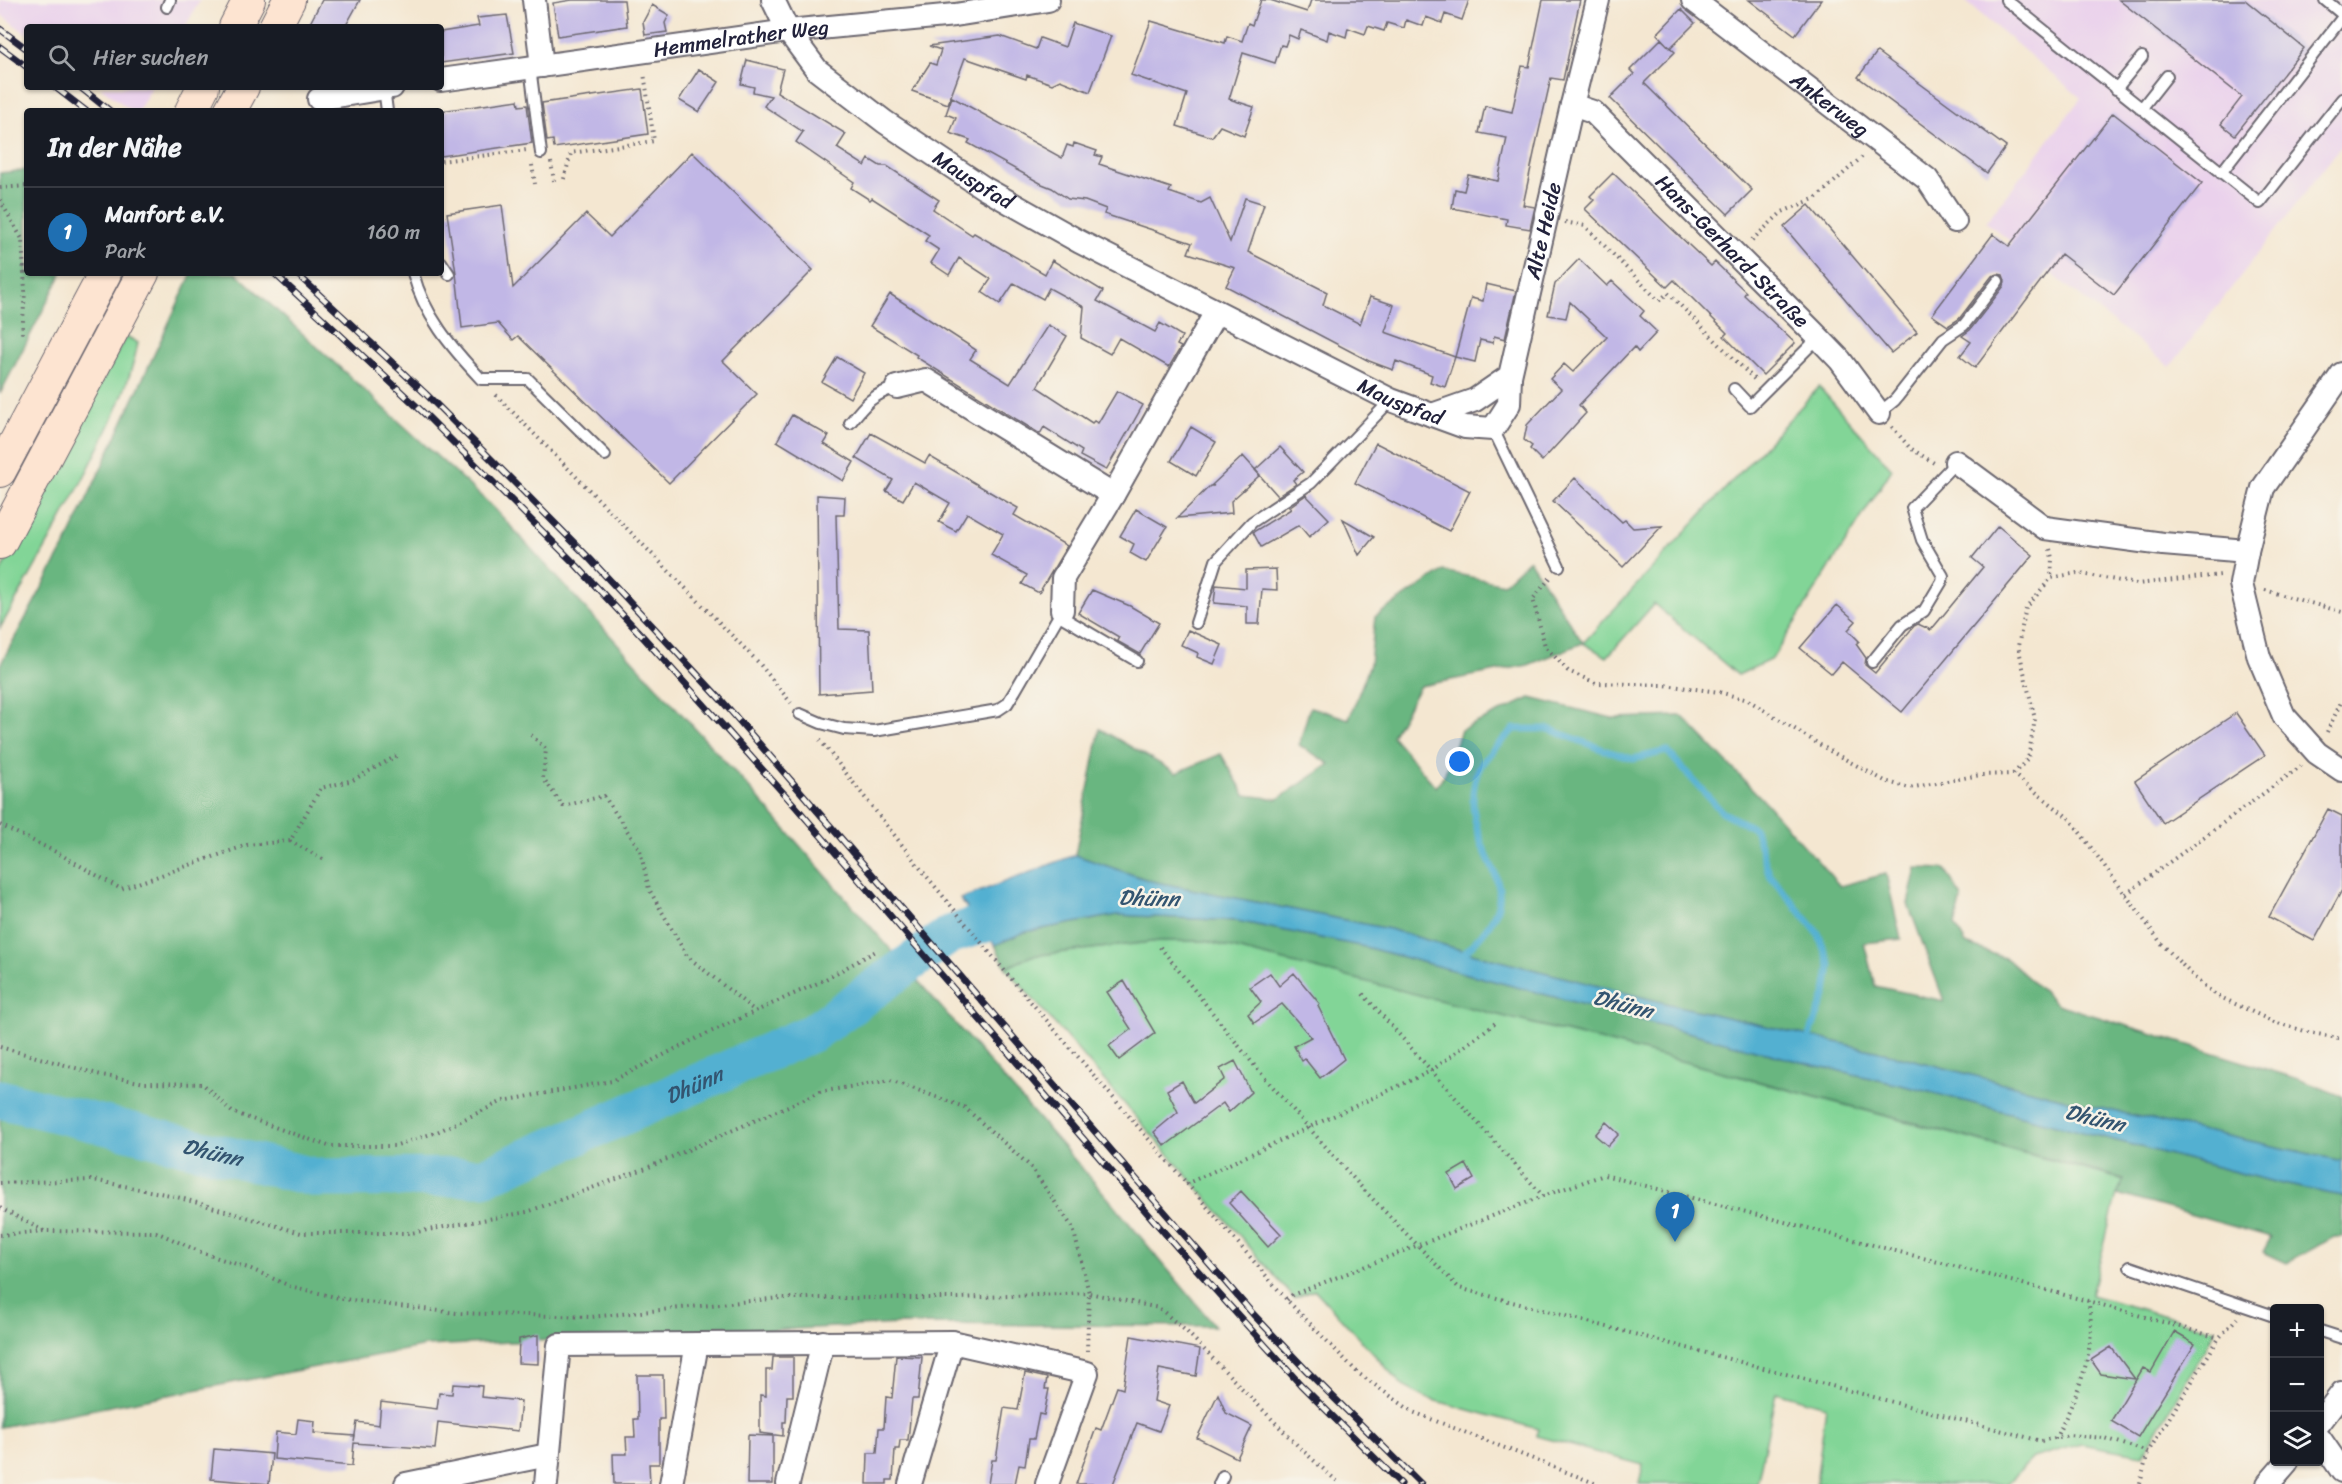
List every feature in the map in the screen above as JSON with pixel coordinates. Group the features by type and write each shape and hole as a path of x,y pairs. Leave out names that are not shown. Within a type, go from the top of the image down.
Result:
{"main road":[{"path":"237,24 249,0"},
{"path":"277,24 289,0"},
{"path":"192,108 201,90"},
{"path":"232,108 241,90"},
{"path":"0,471 103,276"},
{"path":"0,543 141,276"}],"street":[{"path":"534,0 536,66"},
{"name":"Mauspfad","path":"773,0 788,31 817,70 885,122 984,188 1080,242 1391,400 1465,426 1493,429"},
{"name":"Hemmelrather Weg","path":"444,80 788,31 955,15 1048,0"},
{"name":"Alte Heide","path":"1510,376 1598,0"},
{"name":"Ankerweg","path":"1694,0 1927,179 1955,221"},
{"path":"319,99 375,90"},
{"name":"Hans-Gerhard-Straße","path":"1572,105 1593,112 1840,360 1879,413"},
{"path":"1061,613 1063,578 1113,495 1216,312"},
{"path":"2342,374 2263,488 2244,569 2259,657 2284,716 2317,753 2342,770"},
{"path":"1431,415 1475,399 1510,376"},
{"path":"1493,429 1509,404 1510,376"},
{"path":"897,387 926,380 1113,495"},
{"path":"1956,462 2045,528 2163,544 2244,569"},
{"path":"788,1484 823,1342"},
{"path":"910,1484 952,1342"},
{"path":"546,1484 559,1345 952,1342 1087,1373 1047,1484"},
{"path":"670,1484 697,1344"},
{"path":"2324,1415 2342,1392"},
{"path":"2324,1446 2342,1471"},
{"path":"406,1484 548,1455"},
{"path":"2268,1484 2283,1466"}],"lane":[{"path":"2006,0 2260,203 2342,99"},
{"path":"2221,172 2342,16 2325,0"},
{"path":"2116,89 2142,57"},
{"path":"535,151 536,66"},
{"path":"2140,109 2167,76"},
{"path":"387,108 388,90"},
{"path":"444,266 449,274"},
{"path":"414,276 417,288 436,325 481,379 528,379 605,455"},
{"path":"1879,413 1895,400 1943,339 1964,325 1998,281"},
{"path":"1734,389 1750,406 1818,338"},
{"path":"850,423 867,402 881,392 897,387"},
{"path":"1196,623 1216,561 1252,522 1311,483 1391,400"},
{"path":"1493,429 1559,566"},
{"path":"1872,662 1902,625 1923,611 1942,581 1943,576 1922,540 1912,508 1956,462"},
{"path":"800,714 844,729 874,731 998,710 1007,704 1061,613 1137,661"},
{"path":"2130,1267 2270,1315"},
{"path":"2324,1333 2342,1338"}],"path":[{"path":"564,179 571,153 654,141 641,51"},
{"path":"1735,255 1782,212 1816,198 1878,142"},
{"path":"444,161 535,151"},
{"path":"0,188 24,186"},
{"path":"0,200 22,239 24,274"},
{"path":"1547,218 1585,226 1659,301 1668,294 1760,385"},
{"path":"22,334 24,276"},
{"path":"481,379 759,663 924,873 1018,987 1287,1300 1358,1373 1413,1412 1597,1484"},
{"path":"1879,413 1910,447 1936,464 1956,462"},
{"path":"1559,566 1533,599 1545,646 1568,671 1596,683 1676,686 1719,692 1748,700 1830,751 1885,781 1910,788 1980,775 2013,774 2070,819 2160,943 2176,961 2216,995 2274,1022 2342,1039"},
{"path":"2013,774 2028,759 2035,719 2018,645 2026,608 2051,578 2076,573 2137,585 2244,569 2342,612"},
{"path":"2126,894 2250,805 2317,753 2342,700"},
{"path":"531,735 546,749 543,778 563,806 604,796 640,850 649,889 687,956 755,1011"},
{"path":"290,841 321,788 353,780 400,754"},
{"path":"0,825 56,852 121,889 247,844 290,841 323,859"},
{"path":"1160,947 1258,1070 1417,1246 1459,1288 2042,1441 2069,1435 2105,1438 2148,1452"},
{"path":"0,1047 101,1075 145,1083 203,1084 232,1113 328,1146 394,1146 437,1132 503,1101 612,1081 820,982 876,951"},
{"path":"1363,994 1543,1196"},
{"path":"1186,1184 1431,1071 1498,1021"},
{"path":"0,1183 93,1180 170,1195 302,1233 411,1233 527,1212 649,1167 820,1092 890,1080 964,1107 1030,1166 1073,1228 1089,1293 1087,1373"},
{"path":"1287,1300 1292,1295 1543,1196 1604,1175 2088,1301 2219,1338"},
{"path":"0,1208 45,1232"},
{"path":"0,1235 45,1232 156,1232 203,1253 251,1269 290,1286 343,1299 456,1313 591,1317 780,1298 958,1298 1089,1293 1159,1308 1187,1332 1300,1448 1340,1484"},
{"path":"2055,1439 2073,1403 2089,1350 2090,1310 2088,1301"},
{"path":"2139,1484 2148,1452 2219,1338 2247,1307"}],"shaded area":[{"path":"0,0 200,0 187,24 24,24 24,32 0,14"},
{"path":"1964,0 2342,0 2342,145 2170,367 1986,222 2081,98"},
{"path":"104,90 150,90 140,108 128,108"}],"green space":[{"path":"24,170 24,276 60,276 0,394 0,173"},
{"path":"191,276 239,276 494,508 752,791 1108,1198 1215,1326 900,1324 426,1346 0,1427 0,665 66,544"},
{"path":"126,336 138,343 128,380 114,415 71,501 0,628 0,573"},
{"path":"1819,387 1892,469 1772,659 1738,675 1654,604 1607,657 1583,643"},
{"path":"1529,560 1583,643 1528,665 1420,686 1392,736 1436,787 1444,776 1461,730 1530,698 1612,718 1682,716 1765,802 1840,886 1886,874 1901,939 1864,943 1875,986 1944,1001 1908,904 1916,868 1945,869 1962,898 1955,925 1966,944 2007,959 2057,1004 2298,1079 2342,1096 2342,1161 2095,1107 1906,1058 1669,1004 1492,959 1389,929 1151,881 1075,855 1100,729 1176,773 1221,754 1245,795 1278,799 1330,764 1299,745 1310,707 1349,719 1370,664 1375,617 1443,571 1503,584"},
{"path":"1117,915 1237,921 1365,947 1797,1061 1926,1091 2278,1183 2342,1196 2342,1237 2334,1237 2287,1263 2263,1252 2271,1237 2117,1194 2124,1179 1685,1062 1205,941 1159,941 1031,956 1006,968 995,945 1025,932"},
{"path":"1159,941 1205,941 1685,1062 2124,1180 2117,1194 2091,1295 2216,1330 2143,1455 2081,1444 2033,1458 2007,1484 1816,1484 1826,1406 1776,1392 1757,1484 1639,1484 1643,1465 1536,1436 1538,1429 1426,1398 1403,1386 1315,1290 1294,1298 1006,968 1031,956"}],"water":[{"path":"1075,855 1151,881 1389,929 1492,959 1669,1004 1906,1058 2095,1107 2342,1161 2342,1196 2278,1183 1926,1091 1797,1061 1365,947 1237,921 1117,915 1025,932 995,945 960,899"}],"building":[{"path":"322,0 360,0 347,24 310,24"},
{"path":"572,0 624,0 627,26 558,36 553,3"},
{"path":"1261,0 1270,0 1307,12 1311,0 1469,0 1462,20 1445,14 1442,23 1426,17 1423,26 1406,20 1404,28 1387,23 1384,31 1368,26 1365,34 1348,28 1346,37 1329,31 1327,40 1301,30 1298,39 1289,35 1285,46 1281,45 1275,63 1243,53 1229,99 1254,107 1244,136 1220,126 1212,137 1177,126 1187,94 1131,75 1151,21 1225,43 1227,36 1242,41 1248,23 1252,25"},
{"path":"1543,0 1580,0 1563,80 1551,78 1536,144 1523,205 1535,207 1530,229 1506,225 1507,219 1452,208 1455,189 1464,191 1468,175 1498,181 1507,138 1479,133 1485,106 1512,112 1522,66 1529,67"},
{"path":"1749,0 1821,0 1795,35"},
{"path":"2119,0 2245,0 2304,48 2235,135 2221,124 2242,97"},
{"path":"652,5 669,15 665,23 667,32 645,35 643,22"},
{"path":"1681,9 1695,23 1670,48 1657,34"},
{"path":"507,15 514,53 444,63 444,32 479,26 477,18"},
{"path":"1073,23 1111,36 1090,92 1060,80 1052,84 1027,75 1026,79 965,58 948,104 912,91 930,63 936,65 941,50 929,46 1000,36 1036,49 1040,38 1065,47"},
{"path":"1661,39 1675,52 1644,83 1752,190 1728,214 1610,98 1634,74 1630,70"},
{"path":"1877,52 2006,147 1987,173 1858,77"},
{"path":"747,60 783,69 777,92 846,134 837,148 865,166 869,159 880,166 887,166 939,200 933,209 972,235 974,233 1045,274 1052,260 1103,291 1097,301 1155,332 1160,323 1182,336 1177,345 1181,347 1169,367 1119,338 1110,354 1081,338 1084,307 1049,288 1043,299 1014,283 1000,304 982,292 991,279 959,258 949,275 931,263 939,250 925,241 929,235 872,198 870,200 851,188 854,182 796,142 803,132 764,106 771,96 753,92 754,87 741,84"},
{"path":"699,69 719,82 699,112 679,100"},
{"path":"642,89 648,134 554,148 553,140 547,141 542,103"},
{"path":"952,97 1062,158 1067,145 1073,147 1074,143 1097,151 1095,155 1102,157 1099,164 1171,188 1169,192 1201,203 1210,198 1230,242 1245,198 1264,204 1248,252 1327,292 1323,305 1360,324 1370,297 1394,305 1385,332 1455,357 1445,387 1430,382 1432,375 1396,361 1393,370 1369,361 1226,286 1235,268 1188,253 1192,243 1104,214 1106,209 1085,201 1068,199 968,143 970,140 950,133 956,118 946,114"},
{"path":"518,100 519,106 527,105 532,143 444,156 444,111"},
{"path":"2113,113 2202,183 2114,295 2061,254 1975,368 1960,356 1971,342 1962,336 1970,330 2004,286 2003,275 1992,276 1959,319 1948,326 1932,315 1993,234 2009,246"},
{"path":"692,152 813,270 723,361 757,394 669,483 518,336 513,340 498,323 462,328 447,213 502,205 513,288 586,214 610,237"},
{"path":"1613,173 1711,266 1715,262 1746,292 1744,295 1795,343 1763,375 1724,336 1727,333 1674,280 1667,287 1585,209 1594,200 1590,196"},
{"path":"1809,205 1917,332 1891,353 1784,227"},
{"path":"1579,259 1607,286 1612,281 1644,311 1640,316 1657,332 1638,352 1634,347 1579,405 1586,413 1542,461 1530,449 1532,446 1524,440 1527,425 1561,389 1550,379 1564,364 1573,372 1607,337 1570,302 1566,318 1548,315 1555,284"},
{"path":"1486,284 1516,291 1505,339 1494,336 1493,343 1480,340 1475,362 1455,357 1471,298 1483,301"},
{"path":"890,294 976,350 970,359 1010,384 1048,325 1067,336 1037,387 1092,423 1094,421 1098,423 1117,391 1143,405 1106,470 1080,456 1082,451 1044,427 1040,434 870,326"},
{"path":"837,357 864,373 850,398 822,382"},
{"path":"792,415 829,436 824,444 854,462 843,481 777,441"},
{"path":"1191,427 1216,442 1196,476 1171,461"},
{"path":"871,433 925,463 929,456 1018,508 1014,515 1067,546 1039,593 1022,584 1027,575 991,555 1003,534 967,513 956,531 939,522 950,503 914,482 903,500 886,491 893,480 856,458"},
{"path":"1376,443 1470,491 1449,531 1355,483"},
{"path":"1280,447 1303,472 1293,480 1296,484 1278,496 1255,470"},
{"path":"1243,456 1260,475 1231,501 1232,513 1177,518 1210,486 1214,486 1212,485"},
{"path":"1575,478 1622,522 1625,520 1633,528 1662,526 1623,567 1553,501"},
{"path":"817,495 845,497 844,515 836,515 839,629 869,630 872,690 819,694"},
{"path":"1306,495 1329,519 1309,537 1299,525 1261,547 1253,532 1291,509 1289,507"},
{"path":"1136,509 1167,527 1146,562 1130,553 1134,544 1120,536"},
{"path":"1343,519 1374,537 1359,555"},
{"path":"1998,526 2033,555 1902,712 1842,662 1832,674 1800,648 1837,605 1856,621 1848,630 1859,641 1856,644 1866,658 1865,665 1875,673 1914,626 1918,624 1931,630 1983,567 1972,558"},
{"path":"1276,569 1277,590 1262,589 1259,624 1247,624 1247,606 1214,603 1216,585 1246,588 1246,570"},
{"path":"1092,590 1130,606 1159,623 1140,654 1117,641 1119,637 1078,613"},
{"path":"1188,630 1222,645 1214,664 1197,657 1198,653 1181,645"},
{"path":"2236,713 2265,755 2163,823 2135,781"},
{"path":"2328,809 2342,816 2342,890 2314,941 2269,917"},
{"path":"1270,973 1279,986 1294,973 1320,1004 1318,1006 1344,1059 1320,1078 1305,1059 1302,1061 1294,1046 1311,1037 1282,1004 1254,1023 1248,1014 1261,1002 1250,987"},
{"path":"1124,981 1155,1033 1119,1060 1109,1046 1131,1029 1107,992"},
{"path":"1235,1061 1251,1092 1229,1112 1223,1103 1165,1146 1154,1132 1178,1112 1167,1090 1182,1081 1194,1103 1225,1079 1220,1069"},
{"path":"1606,1122 1619,1134 1608,1146 1595,1135"},
{"path":"1466,1164 1474,1179 1457,1189 1449,1174"},
{"path":"1241,1191 1281,1234 1268,1247 1229,1203"},
{"path":"2174,1332 2195,1344 2138,1437 2111,1421 2143,1368 2151,1372"},
{"path":"538,1335 538,1364 518,1363 519,1339"},
{"path":"1131,1336 1200,1349 1196,1376 1159,1369 1154,1401 1169,1406 1159,1431 1137,1423 1113,1484 1076,1484 1096,1428 1101,1430 1117,1387 1123,1389"},
{"path":"2111,1347 2135,1379 2101,1374 2091,1360"},
{"path":"896,1356 922,1357 918,1399 912,1399 908,1440 900,1440 899,1449 895,1449 893,1480 887,1480 887,1484 867,1484 868,1453 877,1453 879,1428 884,1428 886,1397 892,1398"},
{"path":"773,1357 793,1357 793,1396 787,1396 783,1436 760,1433 760,1395 766,1396 766,1370 772,1370"},
{"path":"1025,1373 1047,1378 1045,1389 1049,1389 1044,1415 1039,1414 1034,1439 1029,1439 1025,1466 1019,1465 1015,1484 988,1484 992,1460 996,1460 1004,1408 1018,1410"},
{"path":"637,1375 663,1375 664,1419 659,1419 659,1464 649,1464 650,1484 614,1484 613,1454 627,1454 626,1437 635,1437 634,1419 638,1419"},
{"path":"453,1384 482,1386 481,1397 521,1401 518,1431 438,1422 435,1449 354,1443 352,1466 274,1459 276,1432 296,1434 298,1419 315,1421 314,1433 355,1436 357,1422 379,1425 381,1402 437,1409 439,1393 452,1394"},
{"path":"1218,1394 1226,1413 1252,1426 1237,1458 1197,1438"},
{"path":"748,1435 773,1436 773,1484 747,1484"},
{"path":"214,1449 272,1454 269,1484 211,1479"}],"waterway":[{"path":"1461,957 1490,924 1499,900 1497,881 1475,821 1473,798 1480,767 1500,743 1514,729 1549,729 1633,759 1667,751 1722,812 1755,829 1769,874 1818,933 1830,965 1826,993 1806,1044"},
{"name":"Dhünn","path":"0,1099 317,1178 484,1177 814,1032 949,935 1029,909"}],"railway":[{"path":"0,29 24,47"},
{"path":"0,47 24,65"},
{"path":"59,90 82,108"},
{"path":"84,90 106,108"},
{"path":"277,276 428,417 577,566 644,638 796,807 1189,1261 1301,1385 1401,1484"},
{"path":"299,276 426,394 523,491 590,559 723,702 1253,1314 1421,1484"}],"place":[{"name":"Manfort e.V.","path":"1675,1242"}]}
